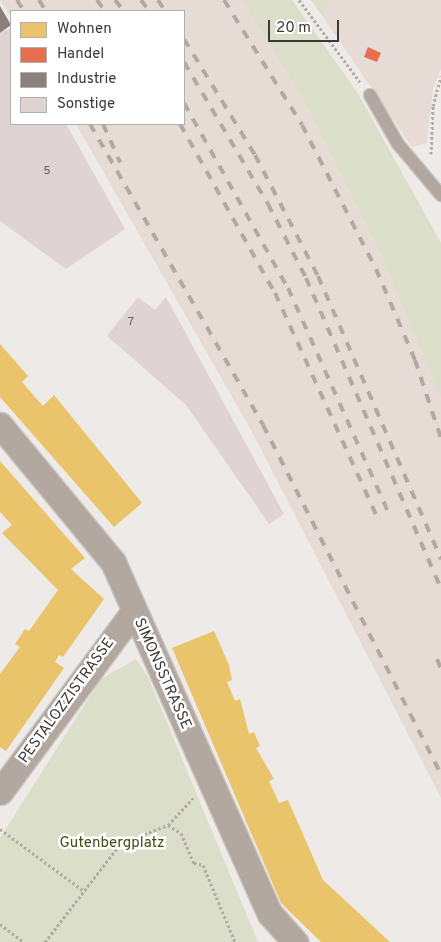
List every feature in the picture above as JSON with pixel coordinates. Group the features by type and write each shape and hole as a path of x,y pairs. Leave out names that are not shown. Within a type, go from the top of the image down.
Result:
{"street":[{"name":"SIMONSSTRASSE","path":"0,425 99,541 134,611 270,914 295,942"},
{"name":"PESTALOZZISTRASSE","path":"0,792 134,611"}],"lane":[{"path":"370,95 398,144 439,193"}],"path":[{"path":"299,0 370,95"},
{"path":"439,193 430,162 431,133 441,76"},
{"path":"45,942 121,843 168,825 210,781"},
{"path":"168,825 181,833 194,863 203,865 235,942"},
{"path":"0,829 84,891"},
{"path":"0,924 24,942"}],"shaded area":[{"path":"0,0 242,0 305,103 381,255 441,398 441,798 251,430 77,125 185,125 185,10 10,10 10,15"},
{"path":"331,0 441,0 441,69 433,89 427,143 412,147 323,17"}],"green space":[{"path":"242,0 292,0 357,92 441,243 441,398 381,255 305,103"},
{"path":"311,0 331,0 323,17"},
{"name":"Gutenbergplatz","path":"136,659 148,677 258,942 0,942 0,838 101,679"}],"building: Wohnen":[{"path":"0,344 28,376 22,382 43,406 54,395 142,503 114,527 0,397"},
{"path":"0,461 85,558 71,569 104,599 63,657 59,655 55,662 64,668 6,751 0,747 0,674 20,647 15,644 25,629 29,631 58,590 2,533 12,525 0,512"},
{"path":"214,631 229,665 232,680 227,682 235,701 240,699 249,734 254,732 260,746 256,748 274,779 269,781 279,803 288,800 323,880 390,942 321,942 281,903 172,648"}],"building: Handel":[{"path":"368,47 381,53 377,62 364,57"}],"building: Industrie":[{"path":"0,6 10,26 0,33"}],"building: Sonstige":[{"path":"10,28 10,125 67,125 125,229 66,269 0,221 0,33"},
{"path":"138,297 155,310 166,297 284,514 269,524 186,405 107,336"}],"railway":[{"path":"17,0 23,10"},
{"path":"39,0 45,10"},
{"path":"97,0 104,10"},
{"path":"115,0 123,10"},
{"path":"141,0 148,10"},
{"path":"158,0 164,10"},
{"path":"224,0 302,125 376,269 415,360 441,438"},
{"path":"185,41 255,155 318,276 441,559"},
{"path":"185,64 268,204 306,278 441,589"},
{"path":"185,105 288,288 389,514"},
{"path":"91,125 263,425 441,775"},
{"path":"103,125 120,162"},
{"path":"181,125 275,293 377,517"},
{"path":"437,659 441,669"}]}
